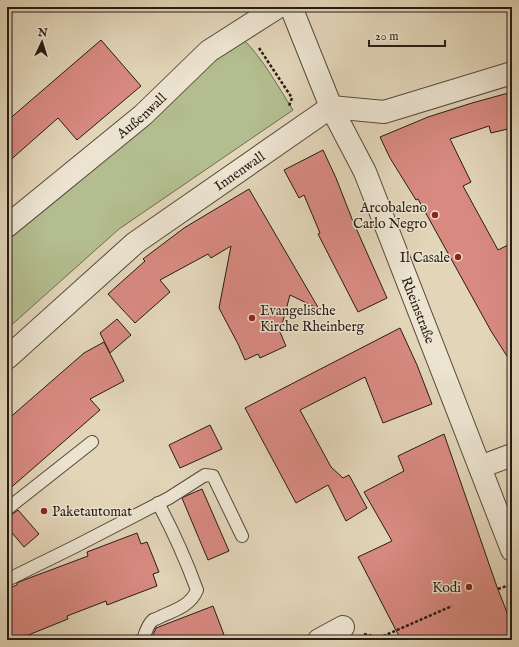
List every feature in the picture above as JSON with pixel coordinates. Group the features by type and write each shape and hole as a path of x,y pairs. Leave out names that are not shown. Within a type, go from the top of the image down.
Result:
{"street":[{"name":"Außenwall","path":"7,226 143,114 209,51 278,7"},
{"name":"Rheinstraße","path":"291,7 331,107 365,172 512,550"},
{"path":"331,107 384,112 512,73"},
{"name":"Innenwall","path":"7,358 135,243 331,107"},
{"path":"480,467 512,455"},
{"path":"318,640 343,627"}],"lane":[{"path":"7,509 92,442"},
{"path":"7,580 168,498 205,475 213,476 242,536"},
{"path":"142,640 153,620 179,608 190,601 195,596 197,590 170,525 158,503"}],"path":[{"path":"247,27 252,38 292,98 288,108"},
{"path":"498,590 512,584"},
{"path":"343,627 379,638 452,606"}],"green space":[{"path":"243,39 264,64 293,110 119,229 7,329 7,241 73,187 218,55"}],"building":[{"path":"101,40 141,86 77,140 58,118 7,163 7,121"},
{"path":"512,92 512,128 491,133 489,126 450,139 471,182 463,186 498,250 512,243 512,364 491,331 418,199 416,200 390,158 380,137 428,117"},
{"path":"323,150 387,298 358,312 318,234 320,233 304,195 299,198 284,170"},
{"path":"249,189 319,309 290,295 280,332 286,346 260,358 258,354 245,360 219,308 231,246 211,258 208,254 160,280 170,292 135,323 108,294 145,261 143,259 184,228"},
{"path":"117,319 131,335 110,353 100,333"},
{"path":"400,328 417,365 432,404 383,423 365,377 300,410 331,467 343,478 349,475 367,508 346,521 328,485 296,503 245,408"},
{"path":"104,342 124,381 90,399 100,410 7,491 7,420 84,353"},
{"path":"210,425 222,449 180,468 169,445"},
{"path":"444,434 497,587 512,625 512,640 401,640 358,557 392,541 364,492 404,471 398,456"},
{"path":"202,489 229,551 208,560 182,498"},
{"path":"18,510 39,534 24,547 7,527 7,516"},
{"path":"137,533 141,544 147,542 159,572 153,574 157,586 107,605 106,601 67,616 68,619 16,640 7,640 7,589 24,580 88,556 87,552"},
{"path":"213,606 226,640 151,640 156,628"}],"place":[{"name":"Arcobaleno Carlo Negro","path":"435,215"},
{"name":"Il Casale","path":"458,257"},
{"name":"Evangelische Kirche Rheinberg","path":"252,318"},
{"name":"Paketautomat","path":"44,511"},
{"name":"Kodi","path":"469,587"}]}
